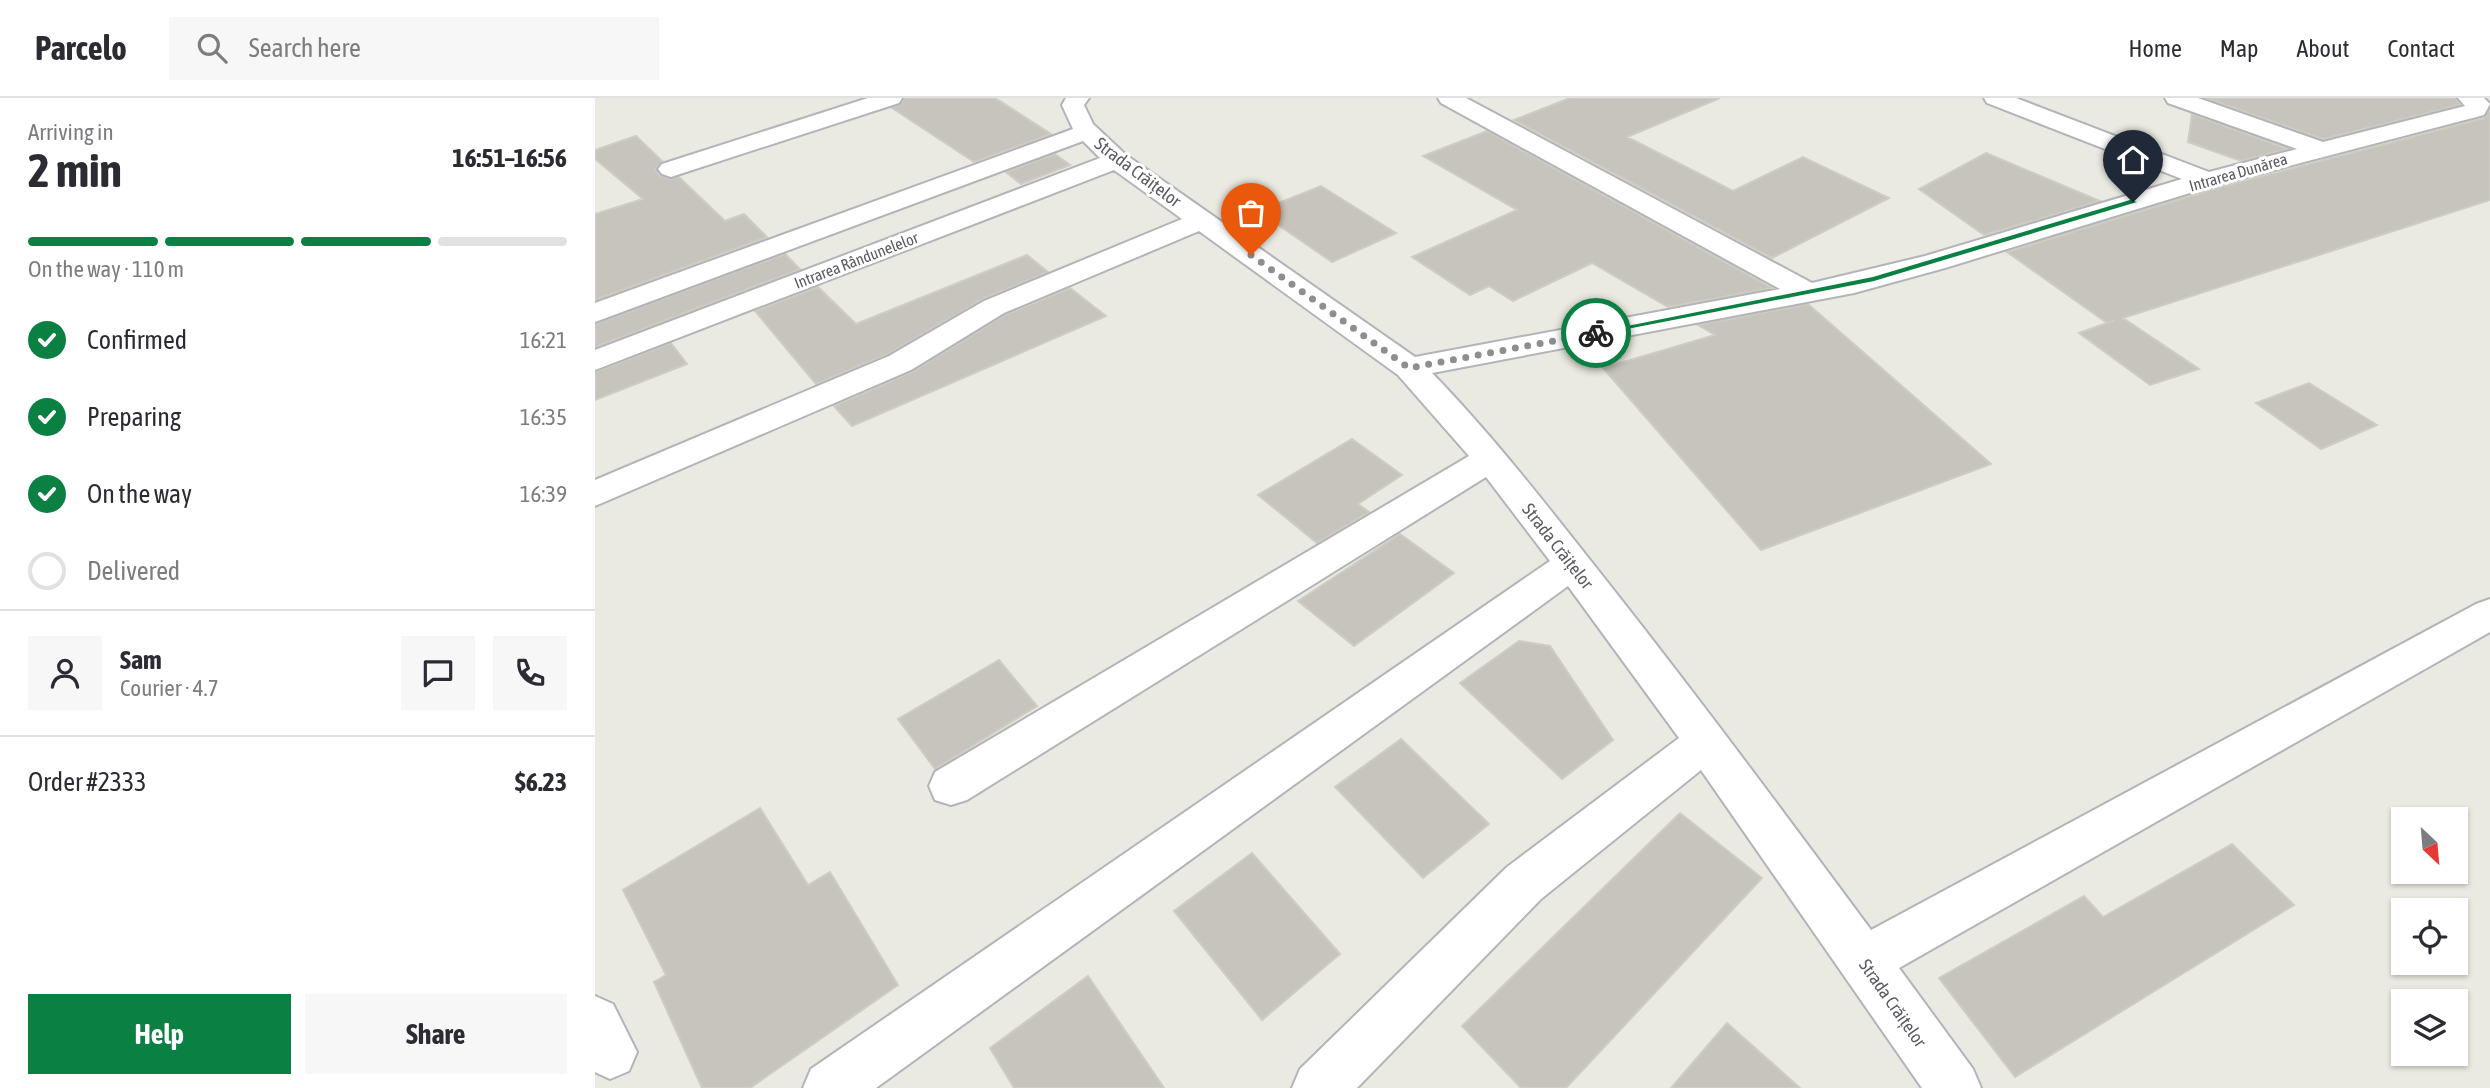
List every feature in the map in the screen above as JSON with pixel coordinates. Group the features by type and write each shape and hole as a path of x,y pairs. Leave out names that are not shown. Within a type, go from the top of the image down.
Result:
{"street":[{"path":"671,169 891,98"},
{"path":"1449,98 1808,293"},
{"path":"1995,98 2207,180"},
{"path":"2176,98 2319,149"},
{"name":"Intrarea Dunărea","path":"1409,368 1808,293 1894,274 2207,180 2476,110 2480,106 2469,98"},
{"path":"595,313 1082,115"},
{"name":"Strada Crăițelor","path":"1082,115 1118,160 1409,368 1439,398 1572,564 1706,741 1954,1088"},
{"name":"Intrarea Rândunelelor","path":"595,361 1118,160"},
{"path":"595,494 900,363 935,345 972,317 994,307 1203,220"},
{"path":"951,786 1490,459"},
{"path":"830,1088 1572,564"},
{"path":"1864,961 2490,614"},
{"path":"1319,1088 1524,883 1706,741"}],"building":[{"path":"905,98 995,98 1051,134 974,162 892,108 901,104"},
{"path":"1570,98 1720,98 1627,137 1733,191 1803,157 1889,198 1772,258 1514,120"},
{"path":"2206,98 2455,98 2460,105 2323,139"},
{"path":"2490,109 2490,200 2123,318 2199,369 2150,385 2079,333 2107,323 2007,252 2217,188 2485,118"},
{"path":"2192,114 2288,149 2241,161 2188,142"},
{"path":"1487,131 1772,288 1668,307 1592,263 1513,301 1489,286 1470,295 1412,257 1517,210 1423,156"},
{"path":"636,136 662,161 655,169 660,176 670,179 679,177 725,221 744,214 767,237 595,300 595,214 643,199 595,159 595,150"},
{"path":"1986,153 2100,201 1984,235 1919,189"},
{"path":"1055,154 1070,165 1021,184 1006,172"},
{"path":"1321,186 1396,233 1332,262 1258,211"},
{"path":"785,254 800,269 595,347 595,324"},
{"path":"1027,255 1048,272 983,299 888,354 816,384 755,311 818,287 856,324"},
{"path":"1070,288 1106,316 852,426 834,406 912,372 1005,315"},
{"path":"1808,304 1991,464 1761,550 1603,368 1715,335 1698,325"},
{"path":"671,343 687,364 595,400 595,372"},
{"path":"2309,383 2377,425 2321,449 2256,403"},
{"path":"1352,439 1402,475 1358,504 1369,512 1317,543 1258,495"},
{"path":"1400,534 1454,573 1354,646 1298,601"},
{"path":"1519,641 1550,646 1613,740 1562,779 1460,683"},
{"path":"999,660 1037,706 935,769 898,719"},
{"path":"1401,739 1489,824 1423,878 1335,787"},
{"path":"760,808 808,885 830,872 898,985 750,1088 702,1088 654,982 666,975 623,890"},
{"path":"1680,813 1762,878 1566,1088 1521,1088 1462,1026"},
{"path":"2232,844 2294,905 2015,1077 1939,978 2084,896 2103,917"},
{"path":"1252,853 1340,954 1262,1020 1174,911"},
{"path":"1088,976 1164,1088 1014,1088 990,1048"},
{"path":"1727,1023 1800,1088 1671,1088"}],"way so far":[{"path":"1251,255 1409,368 1596,333"}],"route":[{"path":"1596,333 1874,279 2133,202"}]}
